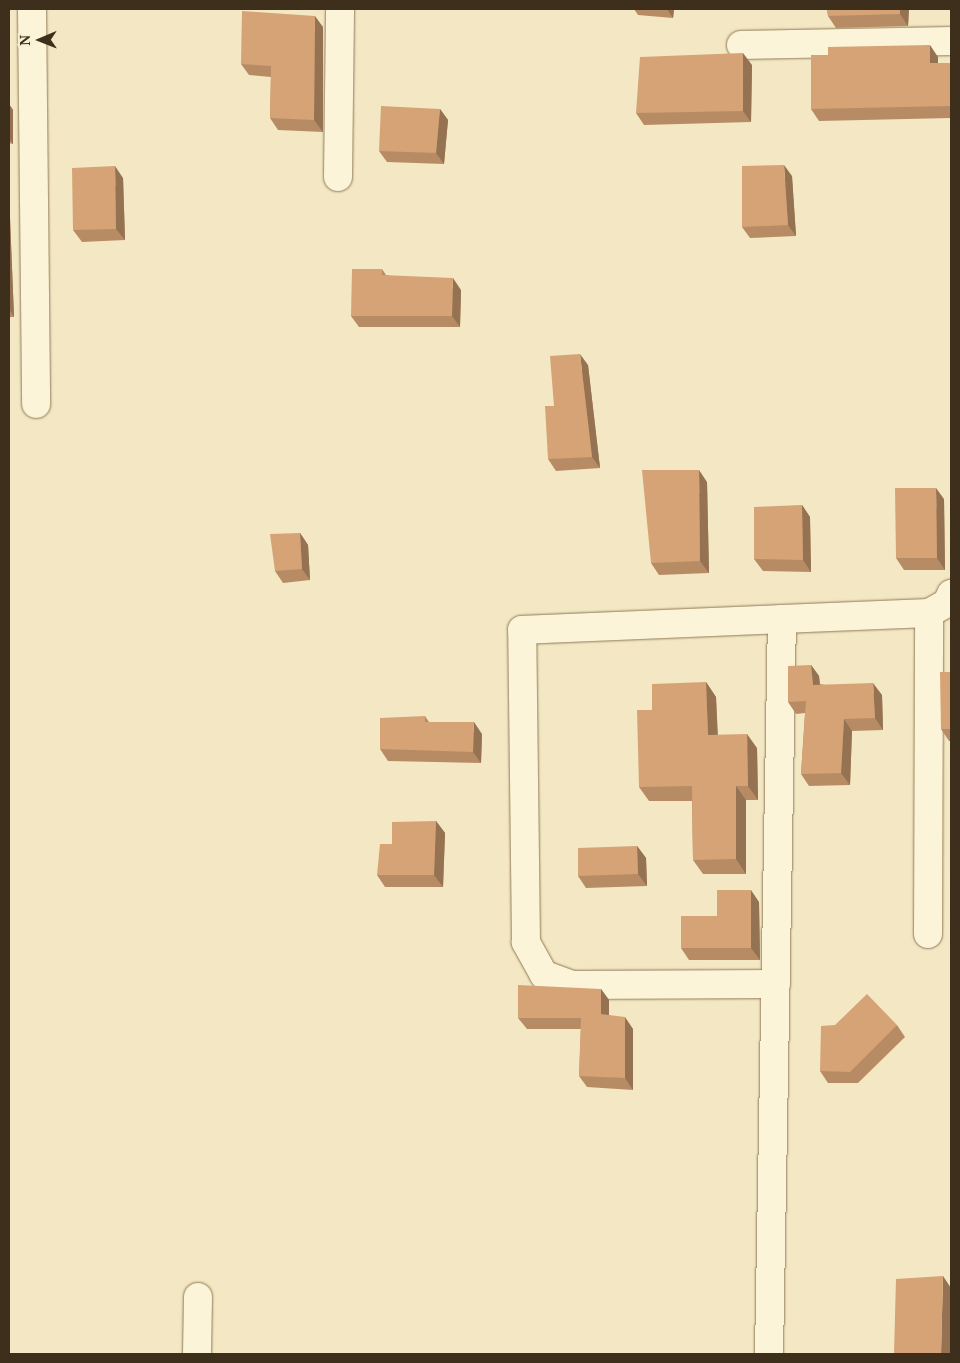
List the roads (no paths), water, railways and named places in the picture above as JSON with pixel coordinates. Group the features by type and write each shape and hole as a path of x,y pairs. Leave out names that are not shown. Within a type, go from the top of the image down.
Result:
{"street":[{"path":"32,9 21,78 36,404"},
{"path":"338,177 340,9"},
{"path":"741,45 951,41"},
{"path":"776,984 572,985 544,975 526,942 522,630 929,613 947,603 951,594"},
{"path":"928,934 929,613"},
{"path":"769,1354 782,619"},
{"path":"197,1354 198,1297"}]}
